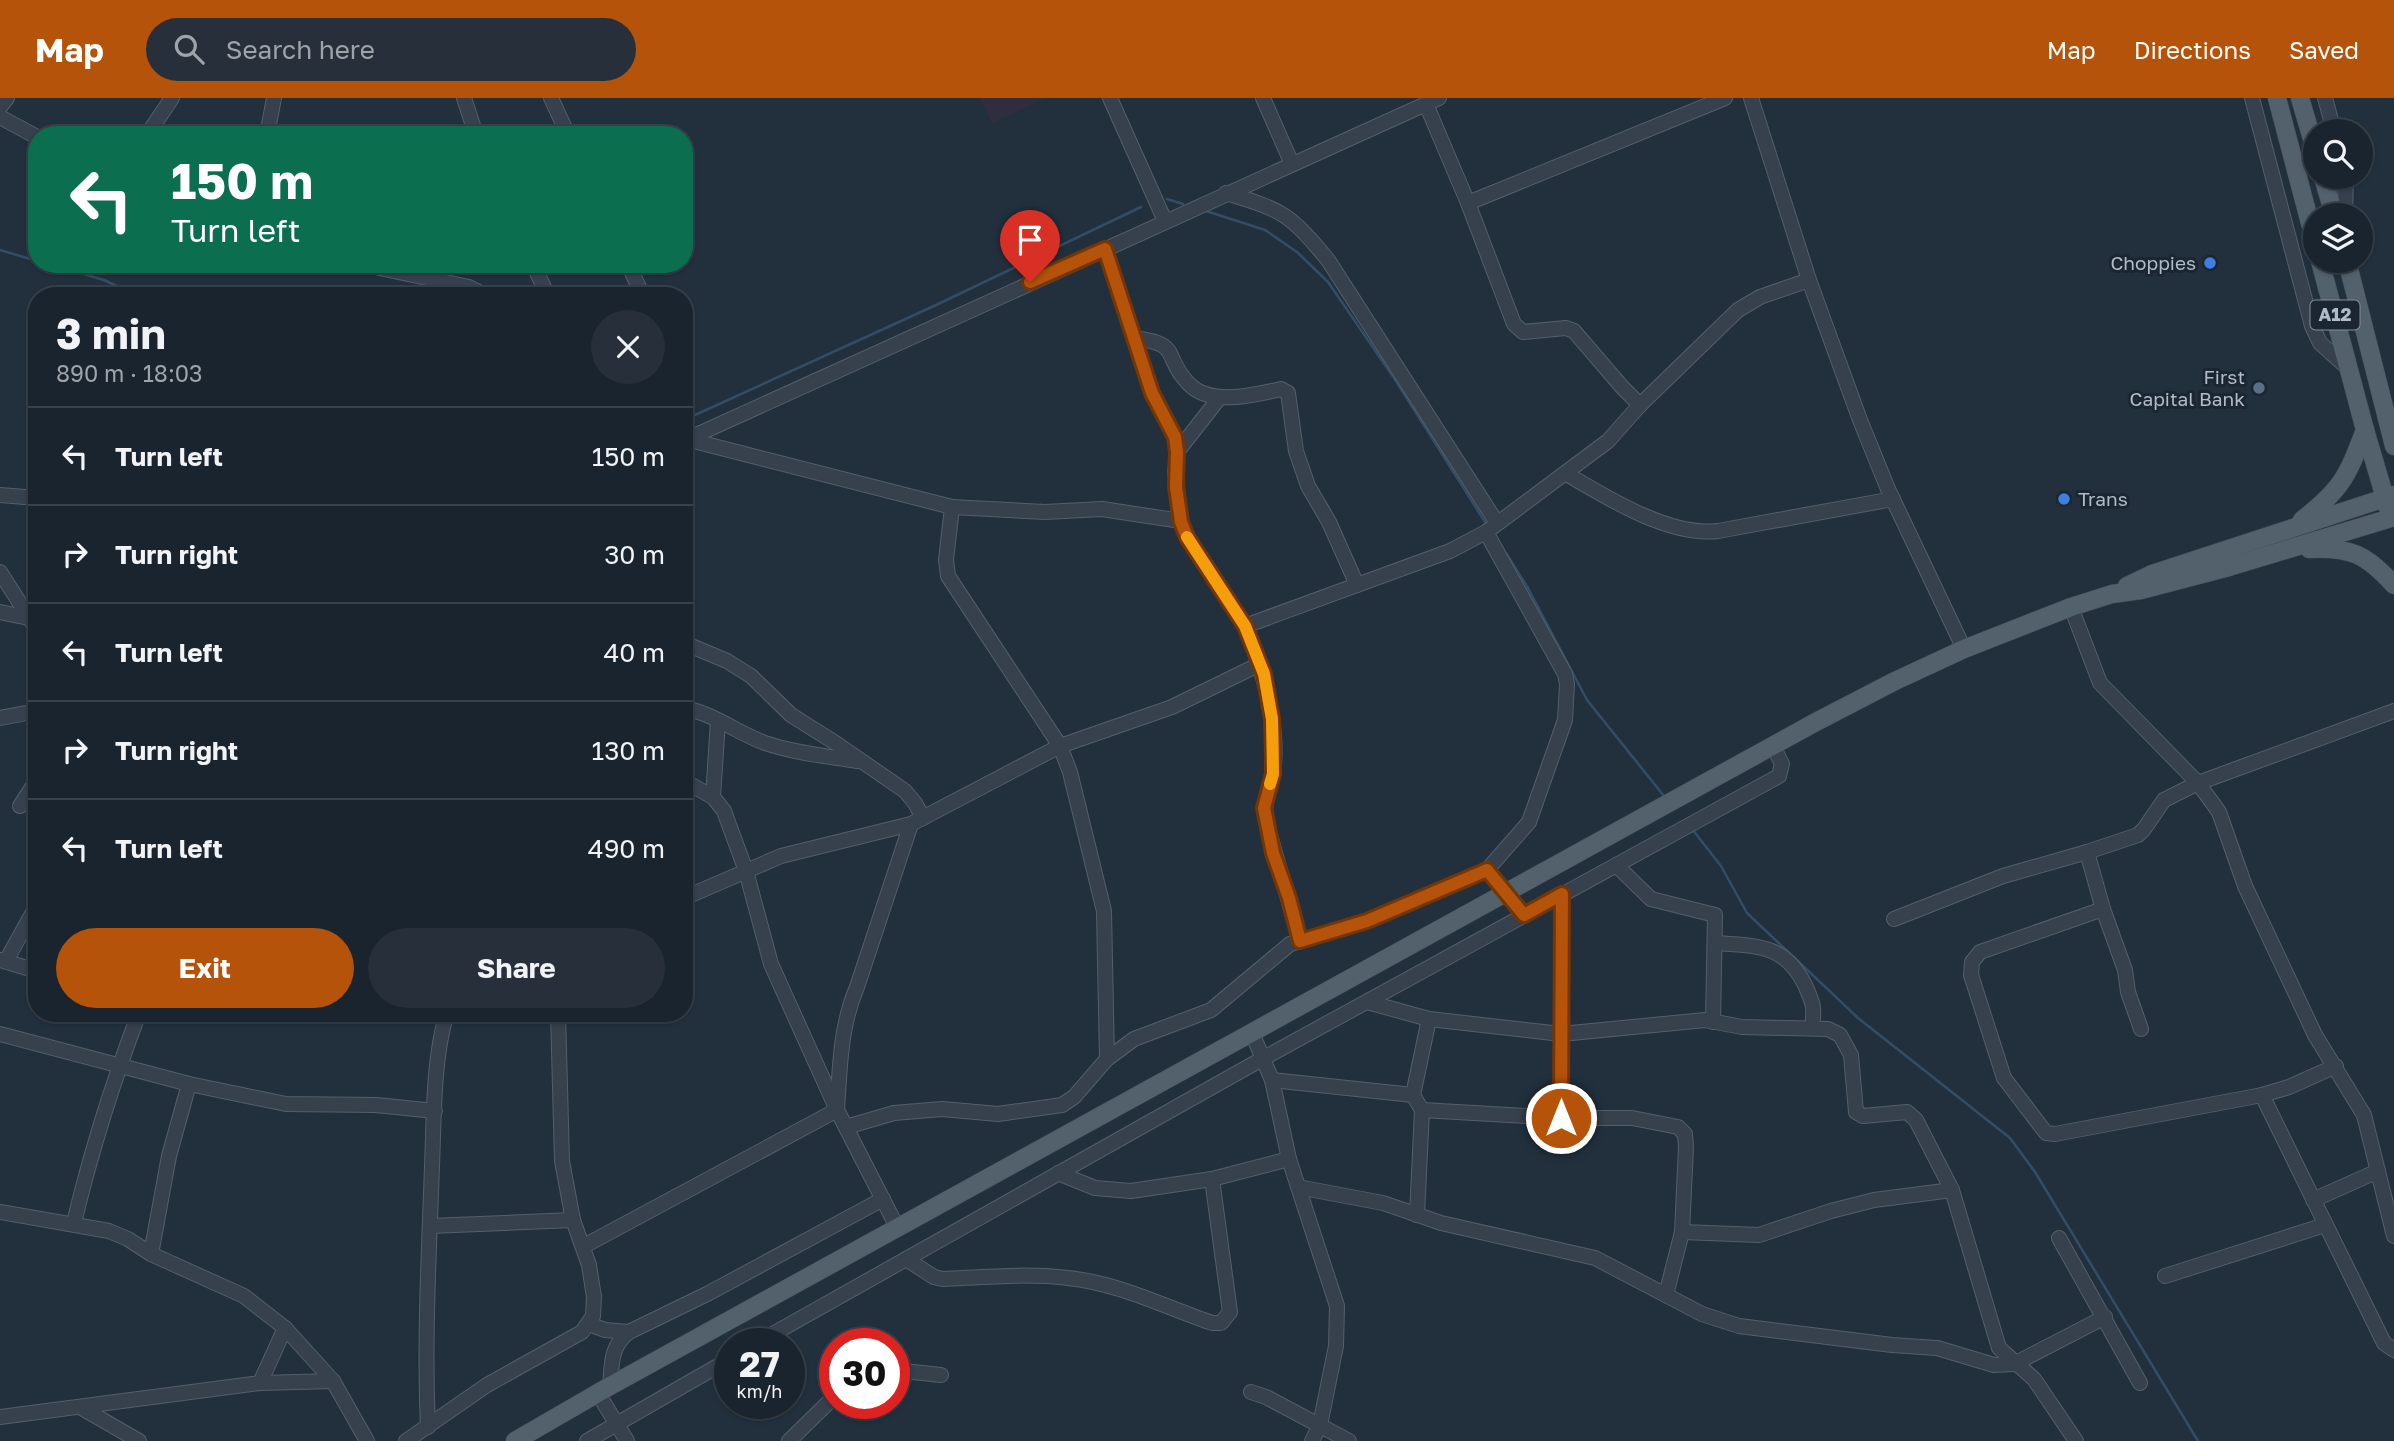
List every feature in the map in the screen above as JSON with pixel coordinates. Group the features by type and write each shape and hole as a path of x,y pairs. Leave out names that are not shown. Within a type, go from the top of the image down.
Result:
{"main road":[{"path":"2277,98 2305,203"},
{"path":"2301,98 2307,119"},
{"name":"A12","path":"2323,273 2365,430 2390,496 2393,521"},
{"name":"A12","path":"2350,273 2394,446"},
{"path":"2381,401 2394,414"},
{"path":"2291,529 2329,499 2340,486 2365,430"},
{"path":"515,1441 1850,704 1964,649 2112,594 2151,574 2390,496"},
{"path":"2112,594 2141,590 2393,521"},
{"path":"2287,550 2344,550 2369,560 2394,585"}],"street":[{"path":"0,107 7,98"},
{"path":"153,126 172,98"},
{"path":"269,126 274,98"},
{"path":"464,98 473,126"},
{"path":"551,98 564,126"},
{"path":"1110,98 1165,221"},
{"path":"1263,98 1292,164"},
{"path":"1468,203 1725,98"},
{"path":"1751,98 1809,280 1860,420 1893,499 1964,649"},
{"path":"2252,98 2312,326 2320,342 2349,369"},
{"path":"2325,98 2331,119"},
{"path":"693,436 1433,101 1514,324 1523,332 1566,328 1574,331 1640,405"},
{"path":"0,117 28,132"},
{"path":"846,1127 894,1113 942,1109 998,1114 1062,1105 1074,1097 1107,1059 1134,1039 1211,1010 1283,949 1300,941 1367,921 1487,870 1529,822 1564,725 1567,684 1565,674 1491,528 1328,260 1303,228 1279,211 1226,193"},
{"path":"1105,249 1152,393 1175,437 1175,472 1181,522 1187,537 1245,626 1261,664 1272,719 1273,753 1273,774 1264,808 1300,941"},
{"path":"403,273 469,287"},
{"path":"1245,626 1450,551 1491,528 1608,440 1640,405 1738,310 1760,297 1809,280"},
{"path":"1134,338 1157,341 1165,346 1190,386 1220,397 1241,398 1281,389 1288,393 1296,450 1308,486 1329,522 1357,585"},
{"path":"1177,452 1220,397"},
{"path":"693,442 952,507 1045,512 1102,509 1181,522"},
{"path":"1565,473 1629,509 1699,532 1718,531 1893,499"},
{"path":"0,495 28,497"},
{"path":"952,507 946,560 948,576 1060,746 1070,772 1104,911 1107,1059"},
{"path":"0,572 28,616"},
{"path":"2071,607 2100,682 2198,783 2219,812 2245,886 2315,1035 2364,1115 2394,1236"},
{"path":"0,612 28,622"},
{"path":"693,647 727,661 751,676 791,715 834,741 905,791 915,803 917,821 846,1011 837,1110"},
{"path":"693,894 781,856 917,821 1060,746 1172,707 1261,664"},
{"path":"693,710 769,744 862,761"},
{"path":"1894,919 2003,876 2138,835 2165,800 2198,783 2394,711"},
{"path":"0,718 28,713"},
{"path":"713,797 718,721"},
{"path":"783,1328 1262,1059 1779,776 1782,764 1773,746"},
{"path":"693,786 713,797 724,811 746,871 771,964 837,1110 898,1229"},
{"path":"20,806 28,794"},
{"path":"2087,852 2141,1029"},
{"path":"1616,865 1651,899 1714,913 1716,943 1713,1022"},
{"path":"1487,870 1524,915"},
{"path":"1561,1118 1562,894"},
{"path":"2103,909 1980,952 1972,962 1971,975 2004,1079 2046,1133 2054,1134 2262,1095 2290,1087 2336,1066"},
{"path":"28,920 3,960 28,968"},
{"path":"1716,943 1760,947 1788,958 1798,970 1814,1004 1812,1027"},
{"path":"1367,1002 1429,1019 1561,1034 1697,1021 1742,1027 1812,1027 1834,1031 1844,1041 1851,1055 1856,1112 1863,1116 1903,1111 1911,1114 1952,1190 1999,1348 2034,1379 2076,1441"},
{"path":"1417,1215 1422,1110 1413,1095 1429,1019"},
{"path":"74,1223 88,1164 119,1064 135,1022"},
{"path":"428,1427 424,1355 435,1111 444,1022"},
{"path":"406,1441 487,1385 582,1332 593,1316 594,1297 584,1246 573,1220 562,1161 558,1022"},
{"path":"1252,1033 1272,1080 1289,1158 1334,1293 1338,1318 1336,1346 1320,1425 1312,1441"},
{"path":"0,1034 189,1084 286,1104 376,1105 435,1111"},
{"path":"1272,1080 1413,1095"},
{"path":"151,1254 169,1156 189,1084"},
{"path":"2262,1095 2384,1343 2394,1350"},
{"path":"584,1246 837,1110"},
{"path":"1422,1110 1561,1118 1632,1118 1673,1125 1681,1130 1686,1147 1682,1232 1666,1295"},
{"path":"1058,1174 1095,1188 1131,1191 1212,1179 1289,1158"},
{"path":"2313,1200 2378,1171"},
{"path":"906,1259 934,1278 1033,1275 1079,1280 1124,1291 1212,1323 1222,1323 1230,1312 1212,1179"},
{"path":"1298,1187 1372,1200 1506,1239 1583,1254 1702,1314 1739,1326 1937,1348 1994,1365 2014,1364 2105,1317"},
{"path":"1682,1232 1759,1235 1874,1200 1952,1190"},
{"path":"626,1441 604,1390 618,1340 883,1199"},
{"path":"0,1212 109,1231 128,1239 151,1254 244,1296 285,1328 332,1381 367,1441"},
{"path":"0,1219 19,1217"},
{"path":"430,1226 573,1220"},
{"path":"2165,1276 2325,1225"},
{"path":"2059,1238 2140,1383"},
{"path":"589,1324 605,1330 629,1332"},
{"path":"260,1383 285,1328"},
{"path":"587,1441 714,1368"},
{"path":"910,1372 941,1375"},
{"path":"0,1417 260,1383 332,1381"},
{"path":"1251,1392 1266,1396 1349,1441"},
{"path":"80,1406 139,1441"},
{"path":"789,1441 819,1412"}],"shaded area":[{"path":"980,98 1046,98 992,123"}],"waterway":[{"path":"1167,199 1183,204"},
{"path":"693,416 934,306 1141,207"},
{"path":"1206,211 1265,230 1297,252 1328,282 1394,378 1485,522"},
{"path":"0,250 28,258"},
{"path":"80,273 119,287"},
{"path":"1506,553 1528,588 1587,700 1664,796"},
{"path":"1692,829 1721,866 1747,913 1858,1018 2010,1138 2035,1172 2198,1441"}],"slow traffic":[{"path":"1187,537 1245,626 1264,674 1272,719 1273,774 1270,784"}],"place":[{"name":"Choppies","path":"2210,263"},
{"name":"First Capital Bank","path":"2259,388"},
{"name":"Trans","path":"2064,499"}],"route":[{"path":"1030,282 1105,249 1152,393 1175,437 1176,487 1181,522 1187,537 1245,626 1264,674 1272,719 1273,774 1264,808 1273,853 1300,941 1367,921 1487,870 1524,915 1562,894 1561,1118"}]}
